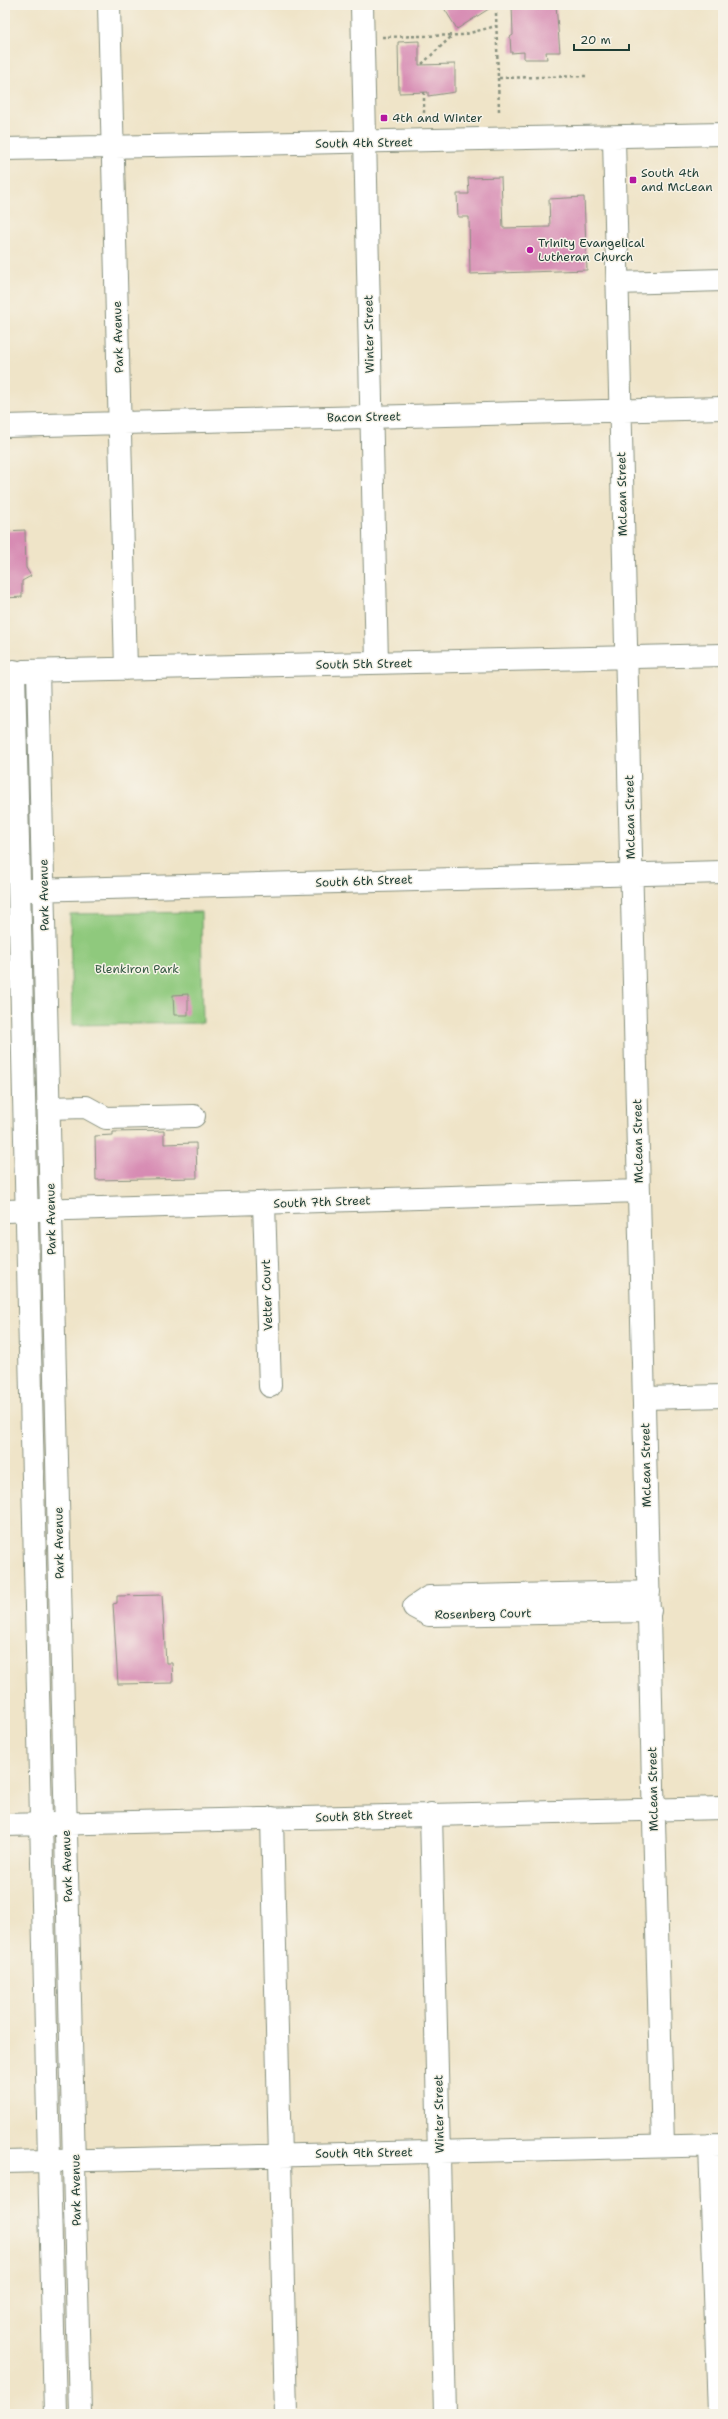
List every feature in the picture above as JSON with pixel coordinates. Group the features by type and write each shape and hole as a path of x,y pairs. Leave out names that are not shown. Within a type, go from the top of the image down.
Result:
{"street":[{"path":"109,5 120,5"},
{"name":"Park Avenue","path":"109,5 121,423 126,669"},
{"name":"Winter Street","path":"362,5 370,417 377,663"},
{"name":"South 4th Street","path":"5,150 113,146 365,143 614,138 723,134"},
{"name":"McLean Street","path":"614,138 663,2145"},
{"path":"618,283 723,280"},
{"name":"Bacon Street","path":"5,426 723,408"},
{"name":"South 5th Street","path":"10,672 723,655"},
{"name":"Park Avenue","path":"38,671 80,2414"},
{"name":"Park Avenue","path":"10,672 15,1210 40,1825 50,2161 55,2414"},
{"name":"South 6th Street","path":"12,890 723,872"},
{"path":"48,1108 86,1107 106,1118 194,1116"},
{"name":"South 7th Street","path":"15,1210 264,1204 639,1191"},
{"name":"Vetter Court","path":"264,1204 270,1386"},
{"path":"645,1398 723,1396"},
{"name":"Rosenberg Court","path":"429,1597 649,1602 429,1616 414,1607 429,1597"},
{"name":"South 8th Street","path":"5,1826 431,1814 723,1808"},
{"name":"Winter Street","path":"431,1814 445,2414"},
{"path":"272,1818 286,2414"},
{"name":"South 9th Street","path":"5,2162 440,2152 663,2145 717,2145"},
{"path":"717,2145 719,2414"}],"path":[{"path":"496,13 499,111"},
{"path":"375,38 452,36 478,32 496,26"},
{"path":"422,64 452,36"},
{"path":"498,78 587,76"},
{"path":"424,92 424,113"}],"green space":[{"name":"Blenkiron Park","path":"201,912 203,1023 72,1025 70,914"}],"building":[{"path":"442,5 495,5 457,29"},
{"path":"512,5 556,5 560,52 546,52 547,59 524,59 524,52 511,53 510,37 513,35"},
{"path":"419,41 419,65 455,64 455,92 428,96 428,92 399,93 398,42"},
{"path":"501,177 503,228 550,227 549,199 584,197 587,270 470,274 469,217 458,217 457,194 469,194 468,178"},
{"path":"25,530 26,568 31,576 22,581 22,597 5,598 5,531"},
{"path":"188,994 188,1015 174,1015 173,995"},
{"path":"164,1131 164,1144 196,1143 197,1178 96,1180 95,1136 113,1135 113,1132"},
{"path":"162,1595 166,1663 172,1663 173,1683 118,1684 113,1604 117,1603 117,1596"}],"place":[{"name":"4th and Winter","path":"384,118"},
{"name":"South 4th and McLean","path":"633,180"},
{"name":"Trinity Evangelical Lutheran Church","path":"530,250"}]}
